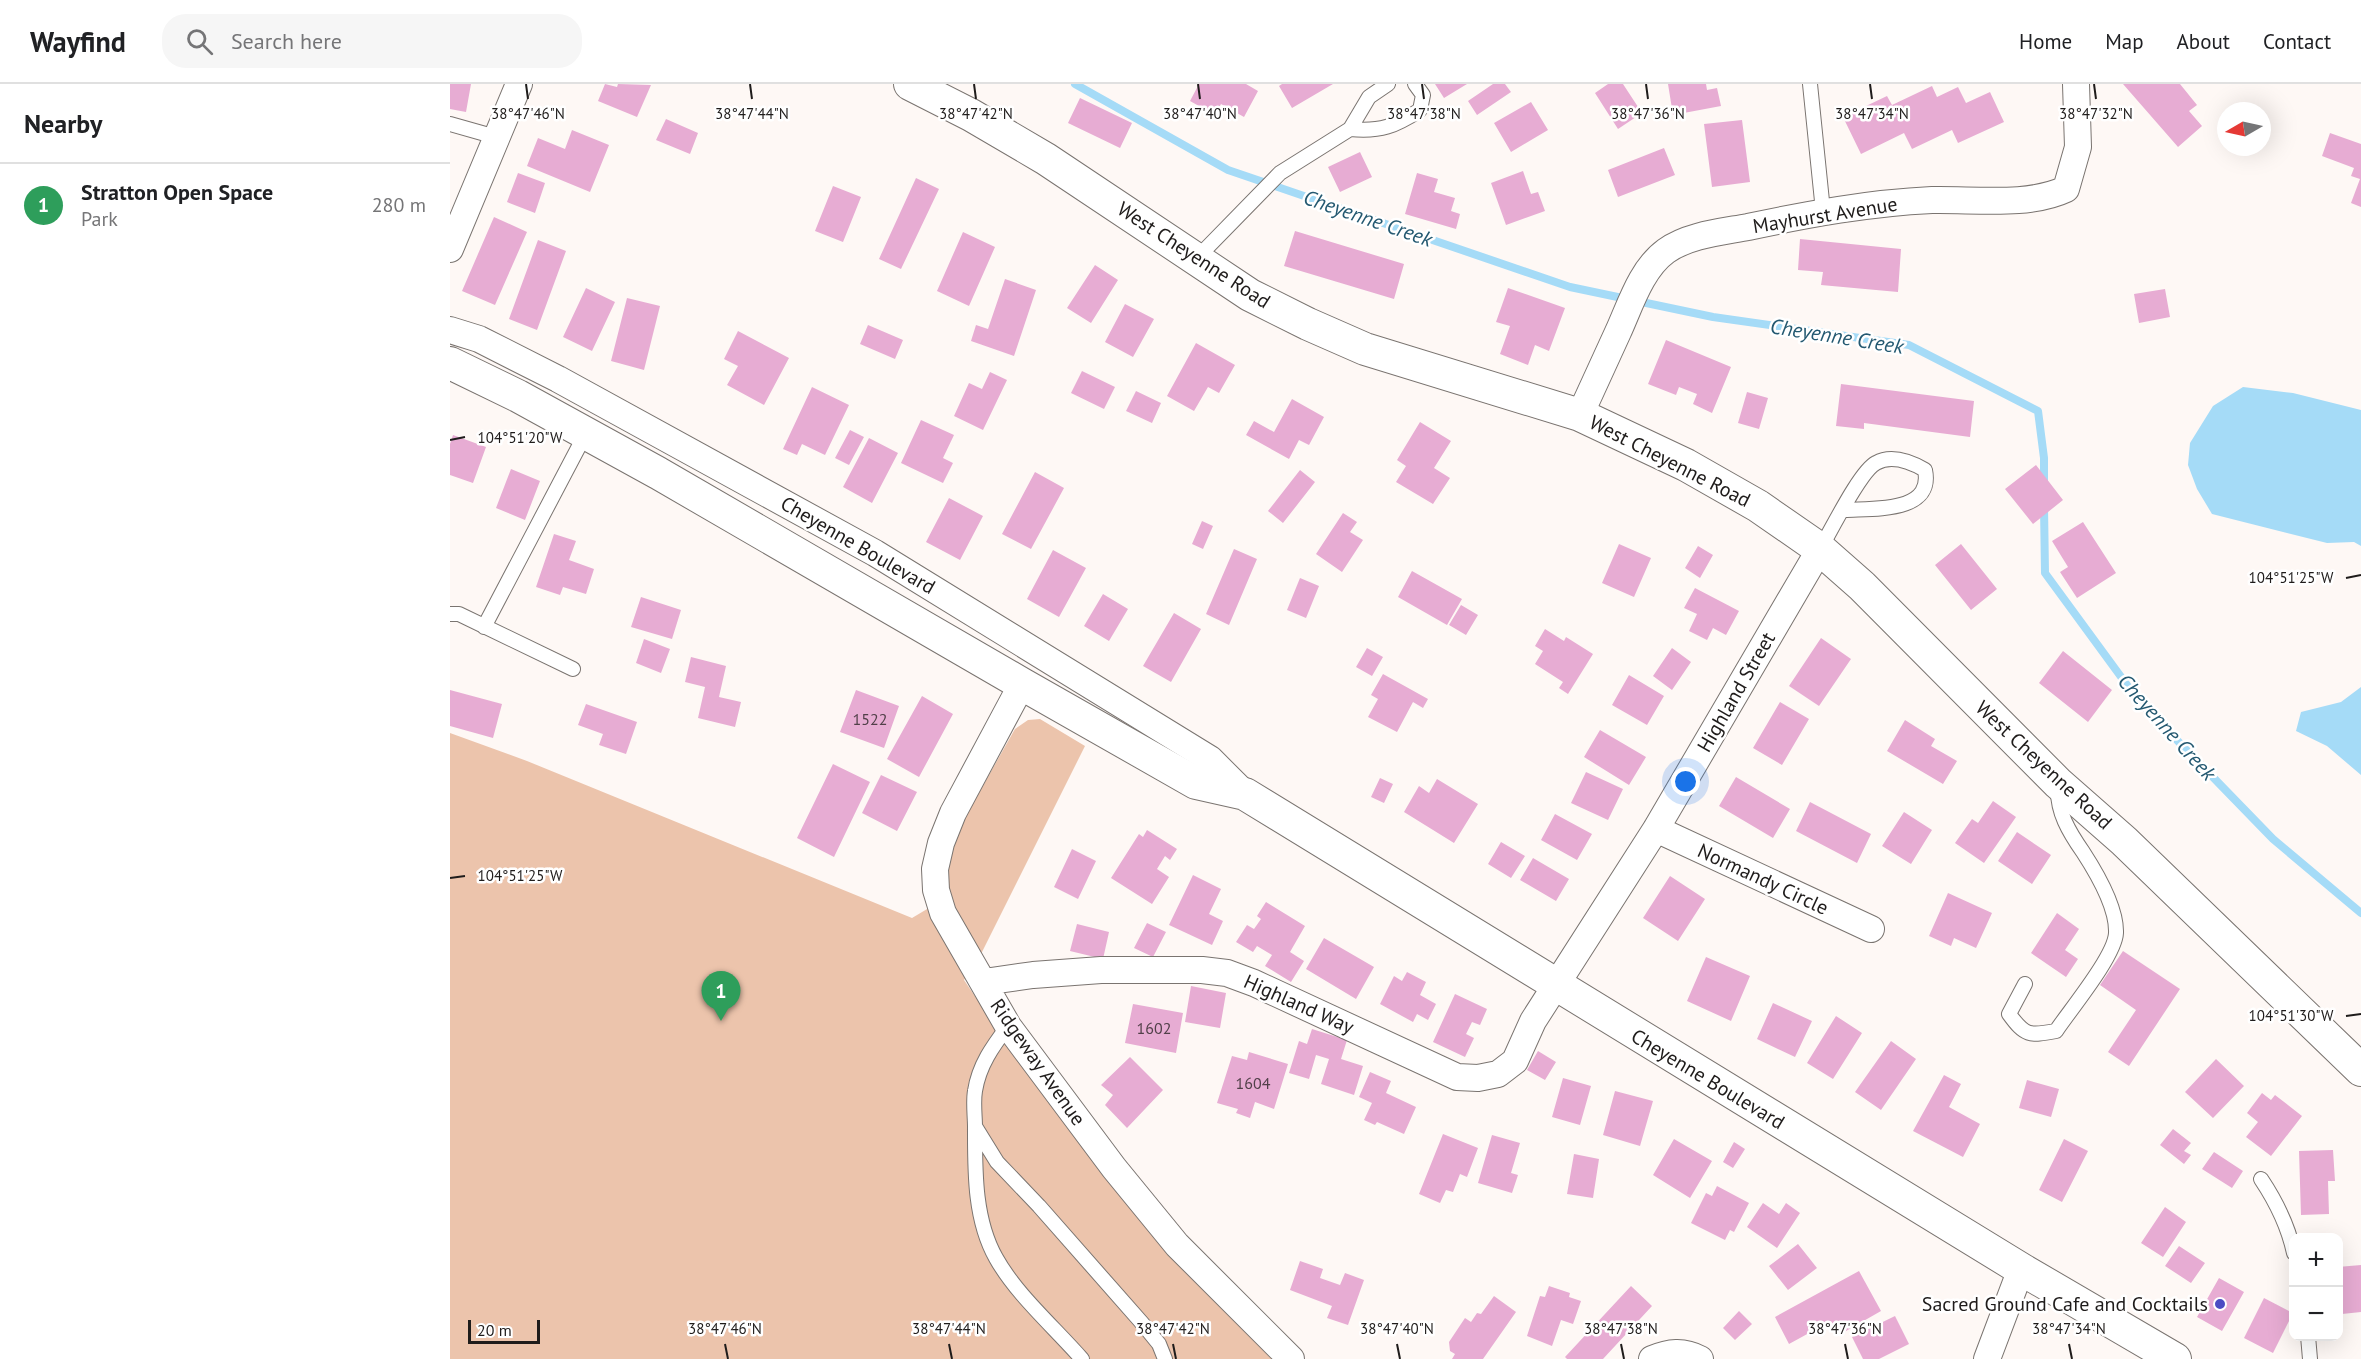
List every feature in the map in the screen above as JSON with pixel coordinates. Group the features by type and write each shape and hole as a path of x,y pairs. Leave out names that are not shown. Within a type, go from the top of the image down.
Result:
{"street":[{"path":"450,249 519,84"},
{"name":"West Cheyenne Road","path":"910,84 943,91 1250,295 1365,349 1580,415 1686,465 1758,506 1820,549 1862,586 2058,783 2124,841 2361,1070"},
{"name":"Mayhurst Avenue","path":"1580,415 1640,286 1652,266 1665,251 1686,241 1712,234 1823,211 1931,200 2029,199 2052,196 2066,189 2078,147 2076,84"},
{"name":"Cheyenne Boulevard","path":"450,330 479,339 558,379 875,553 1210,759 1245,794 1555,986 2021,1269 2175,1359"},
{"name":"Cheyenne Boulevard","path":"450,363 586,433 1197,783 1245,794"},
{"name":"Highland Street","path":"1555,986 1656,829 1820,549"},
{"name":"Ridgeway Avenue","path":"1022,684 953,813 941,843 935,869 936,890 943,913 1008,1026 1114,1168 1178,1245 1291,1359"},
{"name":"Normandy Circle","path":"1656,829 1871,929"},
{"name":"Highland Way","path":"984,982 1033,975 1101,970 1227,973 1254,982 1457,1077 1478,1078 1498,1074 1515,1061 1533,1021 1555,986"},
{"path":"1987,1359 2021,1269"},
{"path":"1652,1359 1665,1353 1683,1352 1700,1359"}],"lane":[{"path":"1196,259 1280,173 1350,129 1368,97 1388,84"},
{"path":"1350,129 1371,131 1396,125 1420,110 1423,95 1415,84"},
{"path":"1810,84 1823,211"},
{"path":"450,124 496,137"},
{"path":"484,627 586,433"},
{"path":"1820,549 1867,469 1884,460 1909,461 1925,470 1927,479 1923,492 1913,500 1897,507 1844,510"},
{"path":"450,614 459,614 573,669"},
{"path":"2025,984 2009,1014 2020,1030 2036,1034 2056,1031 2104,963 2116,933 2111,906 2095,870 2070,832 2058,803 2058,783"},
{"path":"1008,1026 986,1057 975,1091 975,1171 979,1204 987,1236 995,1256 1008,1277 1082,1359"},
{"path":"975,1126 997,1162 1142,1323 1159,1344 1165,1359"},
{"path":"2261,1179 2279,1206 2290,1233"},
{"path":"2308,1341 2310,1359"}],"shaded area":[{"path":"1040,719 1085,746 982,952 964,980 1020,1063 1098,1166 1274,1359 450,1359 450,733 527,761 912,918 949,896 947,880 949,857 955,835 1015,729 1028,720"}],"water":[{"path":"2243,387 2293,393 2361,410 2361,546 2354,542 2327,543 2212,514 2197,489 2188,465 2190,443 2213,406"},
{"path":"2361,687 2361,775 2327,746 2296,731 2301,712 2341,702"}],"building":[{"path":"450,84 471,84 466,112 450,109"},
{"path":"605,84 617,87 618,84 651,85 637,117 598,101"},
{"path":"1199,84 1246,84 1258,91 1244,117 1221,104 1215,115 1190,101"},
{"path":"1282,84 1333,84 1292,108 1279,86"},
{"path":"1435,84 1467,84 1444,98"},
{"path":"1493,84 1505,84 1511,92 1477,115 1468,101"},
{"path":"1608,84 1623,84 1642,113 1618,129 1595,93"},
{"path":"1668,84 1706,84 1707,90 1717,88 1721,106 1673,115"},
{"path":"2123,84 2180,84 2197,105 2189,111 2202,126 2178,147"},
{"path":"1932,86 1937,97 1958,87 1966,103 1990,92 2004,122 1958,143 1952,130 1912,149 1904,133 1861,154 1843,117 1887,96 1892,105"},
{"path":"1080,98 1132,123 1120,148 1068,123"},
{"path":"1531,102 1548,130 1511,152 1494,123"},
{"path":"666,119 698,133 690,154 656,140"},
{"path":"1742,120 1750,182 1712,187 1704,124"},
{"path":"572,130 609,145 590,192 527,166 538,138 565,149"},
{"path":"2330,133 2361,144 2361,207 2351,203 2360,179 2351,176 2354,168 2322,156"},
{"path":"1664,148 1675,175 1618,197 1608,170"},
{"path":"1360,152 1372,177 1340,192 1328,167"},
{"path":"1523,171 1531,194 1538,192 1545,211 1506,225 1491,183"},
{"path":"518,173 545,183 535,213 507,202"},
{"path":"1417,173 1438,179 1434,192 1455,198 1451,211 1460,214 1456,229 1405,214"},
{"path":"916,178 939,189 901,269 879,259"},
{"path":"833,186 861,197 843,242 815,231"},
{"path":"494,217 527,232 495,305 462,291"},
{"path":"1295,231 1404,264 1394,299 1284,266"},
{"path":"963,232 995,247 969,306 937,291"},
{"path":"1800,239 1901,249 1898,292 1821,285 1823,272 1798,270"},
{"path":"538,240 566,251 537,330 509,319"},
{"path":"1095,265 1118,280 1091,323 1067,308"},
{"path":"1005,279 1036,290 1014,356 971,341 976,325 988,329"},
{"path":"586,288 615,302 592,351 563,337"},
{"path":"1508,288 1565,308 1549,351 1535,345 1528,365 1500,354 1510,326 1496,322"},
{"path":"2165,289 2170,317 2139,323 2134,294"},
{"path":"627,298 660,306 644,370 611,361"},
{"path":"1125,304 1154,319 1133,357 1105,342"},
{"path":"868,325 903,340 895,359 860,344"},
{"path":"738,331 789,358 764,405 727,385 738,366 724,359"},
{"path":"1666,340 1731,367 1712,413 1693,404 1697,394 1679,387 1676,395 1648,384"},
{"path":"1196,343 1235,365 1219,393 1208,387 1194,411 1167,396"},
{"path":"1082,371 1115,387 1104,409 1071,393"},
{"path":"990,372 1007,380 983,430 954,416 969,383 982,389"},
{"path":"1841,384 1974,401 1970,437 1864,423 1864,429 1836,426"},
{"path":"812,387 849,405 825,455 802,444 797,455 783,449"},
{"path":"1136,391 1161,403 1152,423 1126,411"},
{"path":"1747,392 1768,398 1759,429 1738,423"},
{"path":"1292,399 1324,417 1309,445 1299,440 1289,459 1246,435 1254,421 1274,432"},
{"path":"921,420 954,435 943,458 953,463 943,483 901,463"},
{"path":"1420,422 1451,441 1434,468 1450,478 1433,504 1396,482 1406,466 1397,460"},
{"path":"850,430 864,437 849,465 835,458"},
{"path":"453,435 486,447 473,483 450,475 450,444"},
{"path":"869,438 898,453 872,503 843,487"},
{"path":"2036,465 2063,500 2033,524 2005,489"},
{"path":"511,469 540,481 525,520 496,508"},
{"path":"1300,470 1315,482 1283,523 1268,511"},
{"path":"1035,472 1064,488 1031,549 1002,534"},
{"path":"949,498 983,516 960,560 926,542"},
{"path":"1343,513 1357,522 1350,532 1363,540 1342,572 1316,554"},
{"path":"1202,521 1213,526 1203,549 1192,544"},
{"path":"2083,522 2116,573 2077,598 2060,572 2068,567 2052,541"},
{"path":"554,534 576,541 569,560 594,569 586,594 563,587 560,595 536,587"},
{"path":"1619,544 1651,558 1634,597 1602,583"},
{"path":"1961,544 1997,589 1971,610 1935,565"},
{"path":"1698,546 1713,555 1700,578 1685,568"},
{"path":"1234,549 1257,559 1229,625 1206,614"},
{"path":"1053,550 1086,568 1059,617 1027,599"},
{"path":"1412,571 1462,599 1447,625 1398,597"},
{"path":"1300,578 1319,586 1306,618 1287,610"},
{"path":"1695,588 1739,611 1726,635 1713,628 1707,640 1689,631 1697,614 1684,608"},
{"path":"1103,594 1128,609 1109,641 1084,626"},
{"path":"641,597 681,610 672,639 631,627"},
{"path":"1461,605 1478,615 1466,635 1449,625"},
{"path":"1174,613 1201,629 1171,682 1143,666"},
{"path":"1545,629 1564,641 1566,637 1593,654 1568,694 1559,688 1563,682 1535,664 1543,651 1535,646"},
{"path":"1821,638 1851,659 1819,706 1789,686"},
{"path":"644,639 670,649 661,673 636,663"},
{"path":"1367,648 1383,657 1372,676 1356,667"},
{"path":"1672,648 1691,662 1672,690 1653,676"},
{"path":"2063,651 2112,690 2088,722 2039,683"},
{"path":"691,657 726,666 719,697 741,702 735,727 698,718 705,687 685,682"},
{"path":"1383,674 1428,699 1423,708 1413,702 1397,732 1368,717 1378,699 1371,695"},
{"path":"1629,675 1664,696 1647,725 1612,705"},
{"path":"450,690 502,704 493,738 450,726"},
{"path":"856,690 899,706 884,748 840,732"},
{"path":"922,696 953,714 919,777 887,759"},
{"path":"1780,702 1809,719 1782,765 1753,748"},
{"path":"586,704 637,722 626,754 599,745 603,734 578,725"},
{"path":"1905,720 1935,739 1931,746 1957,761 1943,784 1887,751"},
{"path":"1600,730 1646,757 1629,785 1584,757"},
{"path":"833,764 870,782 834,857 797,838"},
{"path":"1586,772 1623,789 1608,820 1571,803"},
{"path":"881,775 917,792 897,831 862,813"},
{"path":"1736,777 1790,809 1773,838 1719,806"},
{"path":"1380,778 1393,784 1384,803 1371,797"},
{"path":"1437,779 1478,804 1454,843 1404,812 1419,786 1429,793"},
{"path":"1993,801 2016,817 1984,863 1955,843 1972,819 1978,823"},
{"path":"1810,802 1871,834 1857,863 1796,831"},
{"path":"1904,812 1932,830 1911,864 1882,846"},
{"path":"1555,814 1592,834 1577,860 1541,840"},
{"path":"1147,830 1177,849 1170,860 1165,856 1157,869 1169,877 1152,904 1111,878 1139,834 1143,837"},
{"path":"2017,832 2051,855 2032,884 1998,861"},
{"path":"1501,842 1525,856 1511,878 1488,864"},
{"path":"1072,849 1096,861 1078,899 1054,887"},
{"path":"1533,858 1569,879 1556,901 1520,880"},
{"path":"1193,875 1221,889 1209,914 1223,921 1212,945 1169,925"},
{"path":"1670,876 1705,899 1678,941 1643,918"},
{"path":"1948,893 1992,913 1976,948 1954,938 1951,946 1929,936"},
{"path":"1266,902 1305,926 1290,952 1304,961 1291,982 1265,966 1272,955 1257,946 1253,952 1236,942 1247,925 1254,929 1261,919 1257,916"},
{"path":"2057,913 2079,929 2065,950 2078,959 2066,977 2031,953"},
{"path":"1147,923 1166,932 1153,957 1134,948"},
{"path":"1077,924 1109,932 1103,959 1070,951"},
{"path":"1324,938 1374,967 1356,999 1306,969"},
{"path":"2123,951 2180,989 2129,1066 2108,1052 2136,1010 2100,985"},
{"path":"1706,957 1750,976 1731,1021 1687,1001"},
{"path":"1407,972 1426,982 1420,995 1436,1004 1428,1020 1417,1014 1413,1022 1380,1004 1394,976 1402,981"},
{"path":"1191,986 1226,993 1220,1028 1185,1022"},
{"path":"1455,994 1487,1009 1480,1025 1472,1022 1466,1034 1474,1038 1465,1057 1433,1042"},
{"path":"1773,1003 1812,1021 1795,1057 1757,1039"},
{"path":"1133,1004 1183,1013 1176,1053 1125,1043"},
{"path":"1836,1016 1862,1033 1833,1079 1807,1063"},
{"path":"1312,1029 1347,1040 1341,1059 1363,1066 1354,1095 1321,1084 1329,1059 1316,1055 1309,1079 1289,1073 1299,1041 1307,1044"},
{"path":"1891,1041 1916,1059 1881,1110 1855,1092"},
{"path":"1538,1051 1556,1062 1545,1080 1527,1070"},
{"path":"1249,1052 1288,1064 1274,1109 1255,1102 1250,1118 1236,1113 1238,1109 1217,1103 1232,1056 1247,1060"},
{"path":"1130,1057 1163,1090 1127,1128 1105,1105 1113,1095 1101,1085"},
{"path":"2216,1059 2244,1086 2213,1118 2185,1092"},
{"path":"1370,1072 1391,1081 1386,1093 1416,1107 1404,1134 1377,1122 1375,1125 1364,1120 1372,1103 1359,1097"},
{"path":"1944,1075 1961,1084 1949,1107 1980,1124 1963,1157 1913,1131"},
{"path":"1563,1078 1591,1086 1580,1125 1552,1117"},
{"path":"2027,1080 2059,1089 2051,1117 2019,1108"},
{"path":"1615,1091 1653,1101 1640,1146 1603,1135"},
{"path":"2262,1093 2271,1100 2275,1095 2302,1116 2271,1156 2246,1137 2258,1122 2247,1113"},
{"path":"2173,1129 2191,1143 2184,1151 2191,1155 2184,1164 2160,1145"},
{"path":"1443,1134 1478,1148 1467,1177 1460,1174 1453,1192 1446,1190 1440,1203 1419,1194"},
{"path":"1492,1135 1520,1143 1511,1173 1518,1175 1512,1193 1478,1183"},
{"path":"1674,1139 1712,1161 1690,1198 1653,1175"},
{"path":"2064,1139 2088,1151 2062,1202 2039,1190"},
{"path":"1734,1142 1745,1149 1733,1168 1723,1162"},
{"path":"2333,1150 2335,1181 2328,1181 2329,1214 2301,1215 2299,1151"},
{"path":"2214,1152 2243,1171 2232,1188 2202,1169"},
{"path":"1574,1154 1599,1159 1593,1198 1567,1194"},
{"path":"1717,1186 1749,1203 1734,1232 1730,1230 1725,1240 1691,1223 1706,1193 1712,1196"},
{"path":"1763,1203 1779,1214 1786,1203 1800,1213 1777,1248 1747,1227"},
{"path":"2165,1207 2186,1222 2163,1257 2141,1243"},
{"path":"1798,1244 1817,1268 1788,1290 1769,1266"},
{"path":"2179,1246 2205,1263 2191,1283 2165,1266"},
{"path":"1300,1261 1323,1269 1320,1278 1340,1285 1345,1273 1364,1280 1348,1325 1327,1318 1332,1306 1290,1290"},
{"path":"2361,1265 2361,1312 2343,1314 2343,1267"},
{"path":"1859,1271 1881,1311 1839,1335 1831,1321 1789,1344 1775,1317"},
{"name":"Sacred Ground Cafe and Cocktails","path":"2219,1278 2244,1292 2222,1331 2197,1317"},
{"path":"1549,1286 1570,1293 1569,1297 1581,1301 1573,1324 1561,1320 1552,1346 1527,1336 1540,1296 1545,1297"},
{"path":"1631,1286 1652,1306 1603,1359 1567,1359 1565,1357"},
{"path":"1494,1296 1516,1312 1483,1359 1452,1359 1455,1354 1450,1351 1449,1342 1465,1318 1471,1322 1477,1313 1481,1314"},
{"path":"2264,1298 2289,1311 2289,1321 2273,1353 2244,1338"},
{"path":"1739,1311 1752,1324 1735,1340 1723,1328"},
{"path":"1895,1316 1909,1344 1879,1359 1863,1359 1852,1337"}],"waterway":[{"name":"Cheyenne Creek","path":"1075,84 1228,170 1570,287 1713,317 1909,345 2038,411 2044,458 2044,485"},
{"name":"Cheyenne Creek","path":"2044,506 2045,573 2138,700 2273,839 2361,913"}],"place":[{"name":"Stratton Open Space","path":"721,1021"},
{"name":"Sacred Ground Cafe and Cocktails","path":"2220,1304"}]}
